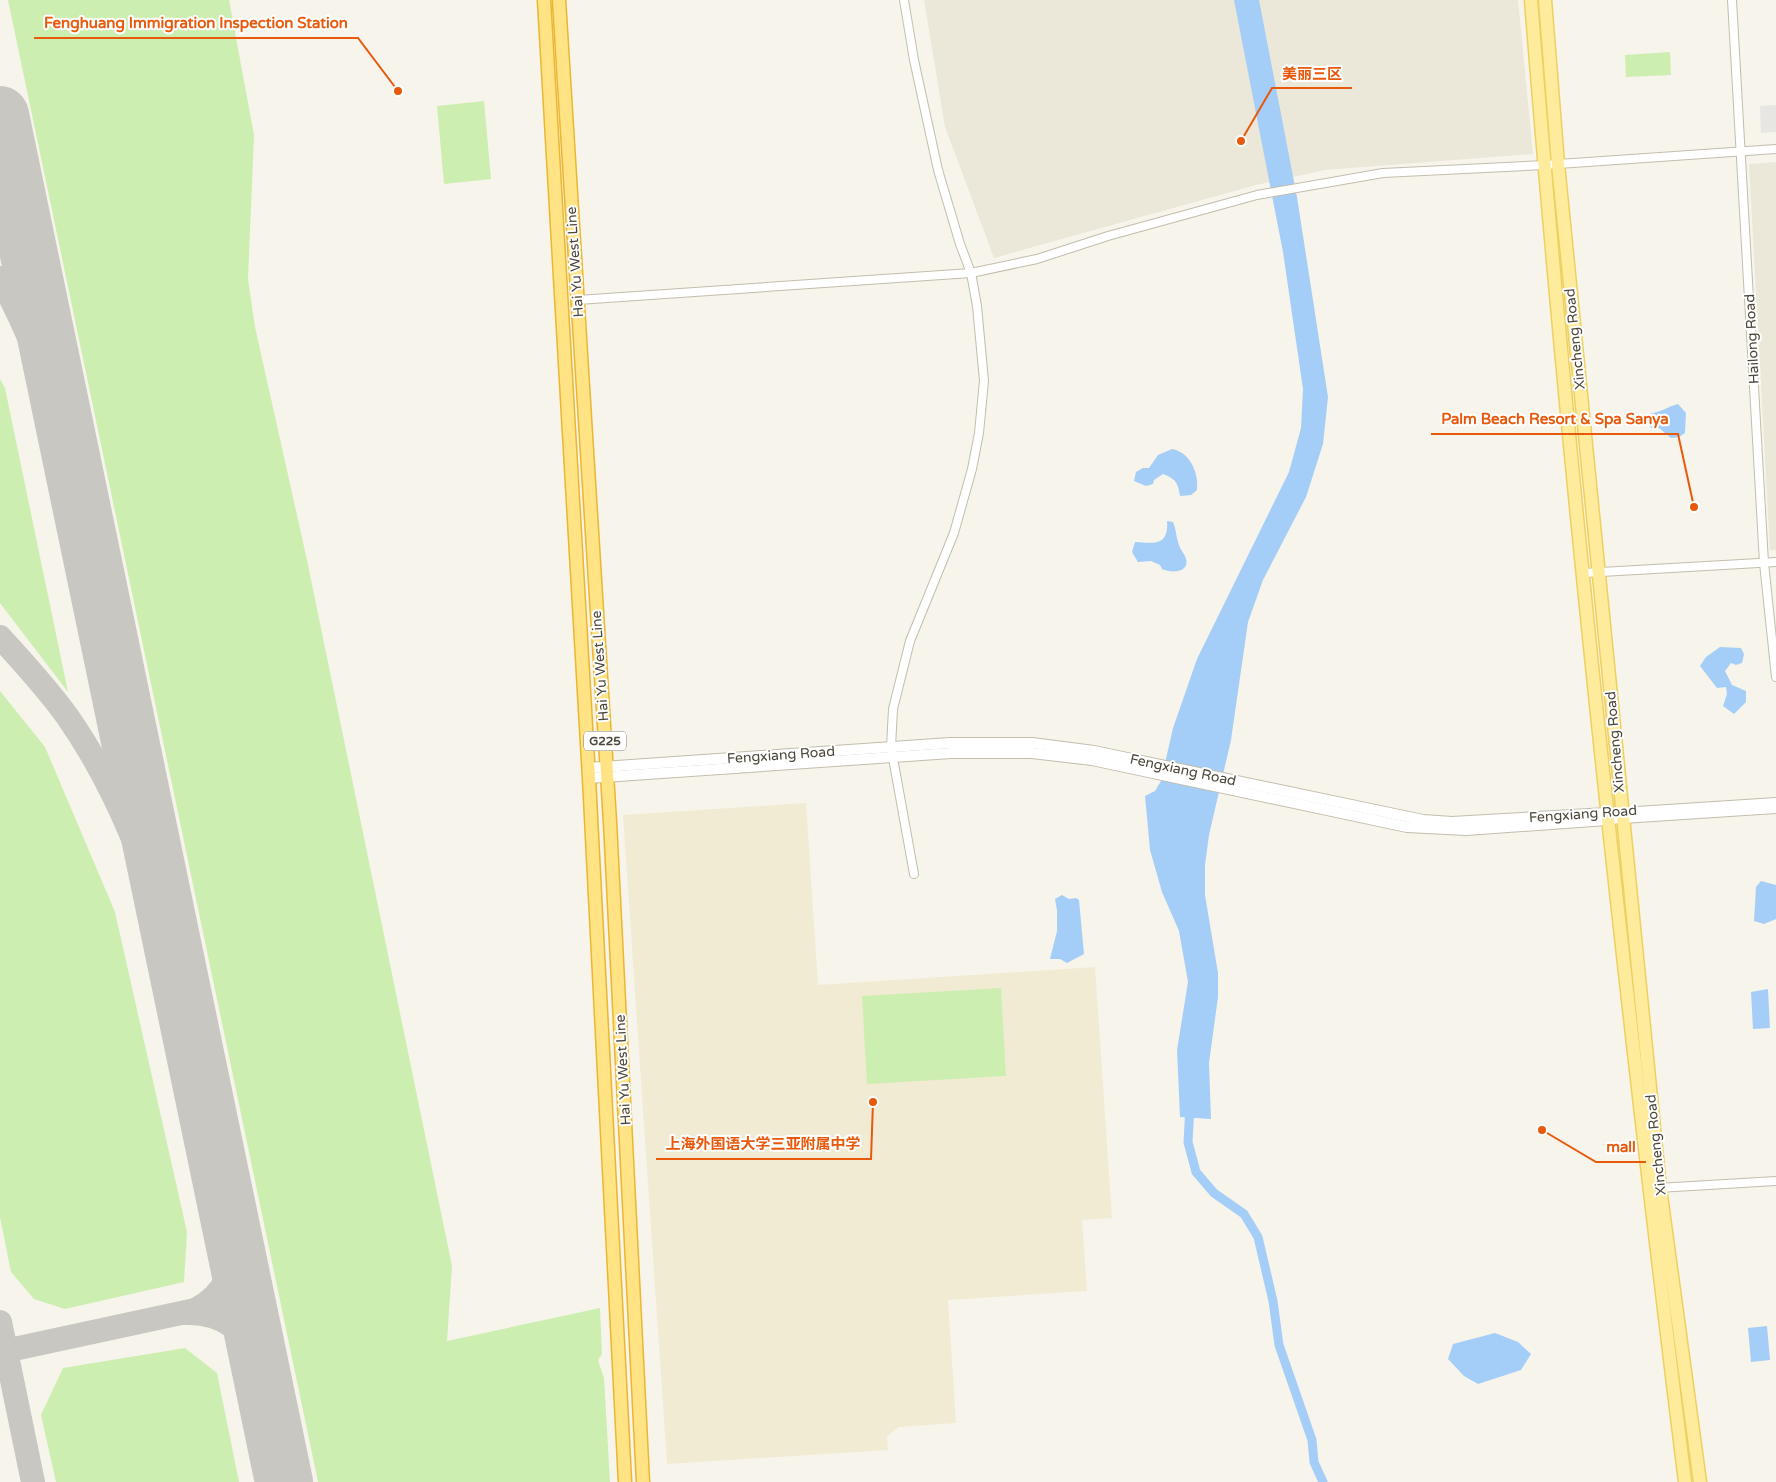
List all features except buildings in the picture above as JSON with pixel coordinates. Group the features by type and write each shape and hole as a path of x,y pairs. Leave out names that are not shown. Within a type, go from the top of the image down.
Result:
{"highway":[{"name":"Hai Yu West Line","path":"544,0 588,773 625,1482"},
{"name":"Hai Yu West Line","path":"559,0 607,772 643,1482"}],"main road":[{"name":"Xincheng Road","path":"1531,0 1552,270 1584,573 1606,816 1654,1188 1700,1482"},
{"name":"Xincheng Road","path":"1545,0 1558,164 1622,816 1654,1188 1685,1482"},
{"path":"548,49 562,48"}],"street":[{"path":"904,0 914,60 938,170 960,244 972,273 984,381 979,433 972,469 954,533 910,641 893,709 892,752 914,874"},
{"name":"Hailong Road","path":"1732,0 1764,563 1776,677"},
{"path":"578,300 972,273 1037,259 1108,236 1257,195 1383,173 1544,165 1776,149"},
{"path":"1584,573 1776,562"},
{"name":"Fengxiang Road","path":"588,773 892,752 1032,753 1159,769 1423,820 1452,822 1776,809"},
{"name":"Fengxiang Road","path":"1622,816 1776,802"},
{"path":"1654,1188 1776,1181"}],"shaded area":[{"path":"924,0 1518,0 1533,154 1325,170 1256,185 994,258 945,127"},
{"path":"1776,105 1776,132 1761,133 1760,106"},
{"path":"1776,162 1776,550 1770,550 1749,164"},
{"path":"806,803 818,985 1095,967 1112,1218 1082,1220 1087,1291 948,1300 956,1423 899,1427 887,1436 888,1450 667,1464 623,815"}],"green space":[{"path":"8,0 229,0 254,135 248,279 255,327 307,560 452,1266 447,1341 600,1308 602,1354 598,1360 604,1378 610,1482 318,1482"},
{"path":"1670,52 1671,75 1626,77 1625,55"},
{"path":"484,101 491,179 444,184 437,106"},
{"path":"0,379 5,388 68,692 0,603"},
{"path":"0,691 45,747 115,912 187,1232 184,1282 65,1309 34,1299 11,1272 0,1217"},
{"path":"1001,988 1006,1076 867,1084 862,996"},
{"path":"185,1348 217,1373 239,1482 56,1482 41,1415 63,1368"}],"water":[{"path":"1234,0 1259,0 1297,197 1328,397 1323,444 1306,497 1263,580 1248,622 1231,740 1209,835 1205,865 1205,895 1218,973 1218,997 1209,1063 1211,1119 1180,1117 1177,1050 1188,982 1179,931 1162,892 1150,850 1145,796 1155,791 1161,781 1173,728 1197,659 1289,472 1301,428 1303,389 1283,252"},
{"path":"1678,404 1686,413 1685,433 1679,437 1671,438 1659,428 1653,429 1647,424 1646,417 1649,414"},
{"path":"1172,449 1184,454 1195,470 1197,490 1191,495 1180,496 1176,482 1163,474 1154,480 1153,484 1146,486 1134,481 1136,472 1143,468 1149,468 1158,455"},
{"path":"1167,521 1173,522 1178,544 1186,561 1184,568 1176,571 1166,571 1160,565 1151,561 1138,562 1132,552 1135,542 1154,543 1162,539 1167,529"},
{"path":"1720,647 1741,648 1744,654 1742,663 1736,665 1731,663 1725,671 1732,685 1746,691 1746,702 1734,714 1723,706 1727,694 1726,687 1717,688 1700,666 1706,657"},
{"path":"1761,881 1776,885 1776,919 1764,924 1754,921 1756,887"},
{"path":"1062,895 1069,899 1076,898 1079,900 1084,954 1067,963 1060,959 1050,959 1057,931 1055,899"},
{"path":"1768,989 1770,1028 1753,1029 1751,992"},
{"path":"1767,1326 1770,1360 1751,1362 1748,1328"},
{"path":"1495,1333 1518,1342 1531,1354 1521,1370 1478,1384 1464,1376 1448,1359 1453,1344"}],"waterway":[{"path":"1190,1106 1188,1142 1196,1172 1214,1193 1244,1214 1258,1237 1273,1301 1279,1345 1312,1440 1314,1462 1323,1482"}],"taxiway":[{"path":"0,278 33,347 59,419 73,468"},
{"path":"0,637 35,675 67,716 103,774 145,869 177,967"},
{"path":"0,1352 195,1310 214,1296 227,1279 233,1258 232,1234"},
{"path":"186,1313 211,1316 223,1320 232,1326 249,1343 260,1366"},
{"path":"0,1322 33,1482"}],"runway":[{"path":"0,115 284,1482"}],"place":[{"name":"Fenghuang Immigration Inspection Station","path":"398,91"},
{"name":"美丽三区","path":"1241,141"},
{"name":"Palm Beach Resort & Spa Sanya","path":"1694,507"},
{"name":"上海外国语大学三亚附属中学","path":"873,1102"},
{"name":"mall","path":"1542,1130"}]}
